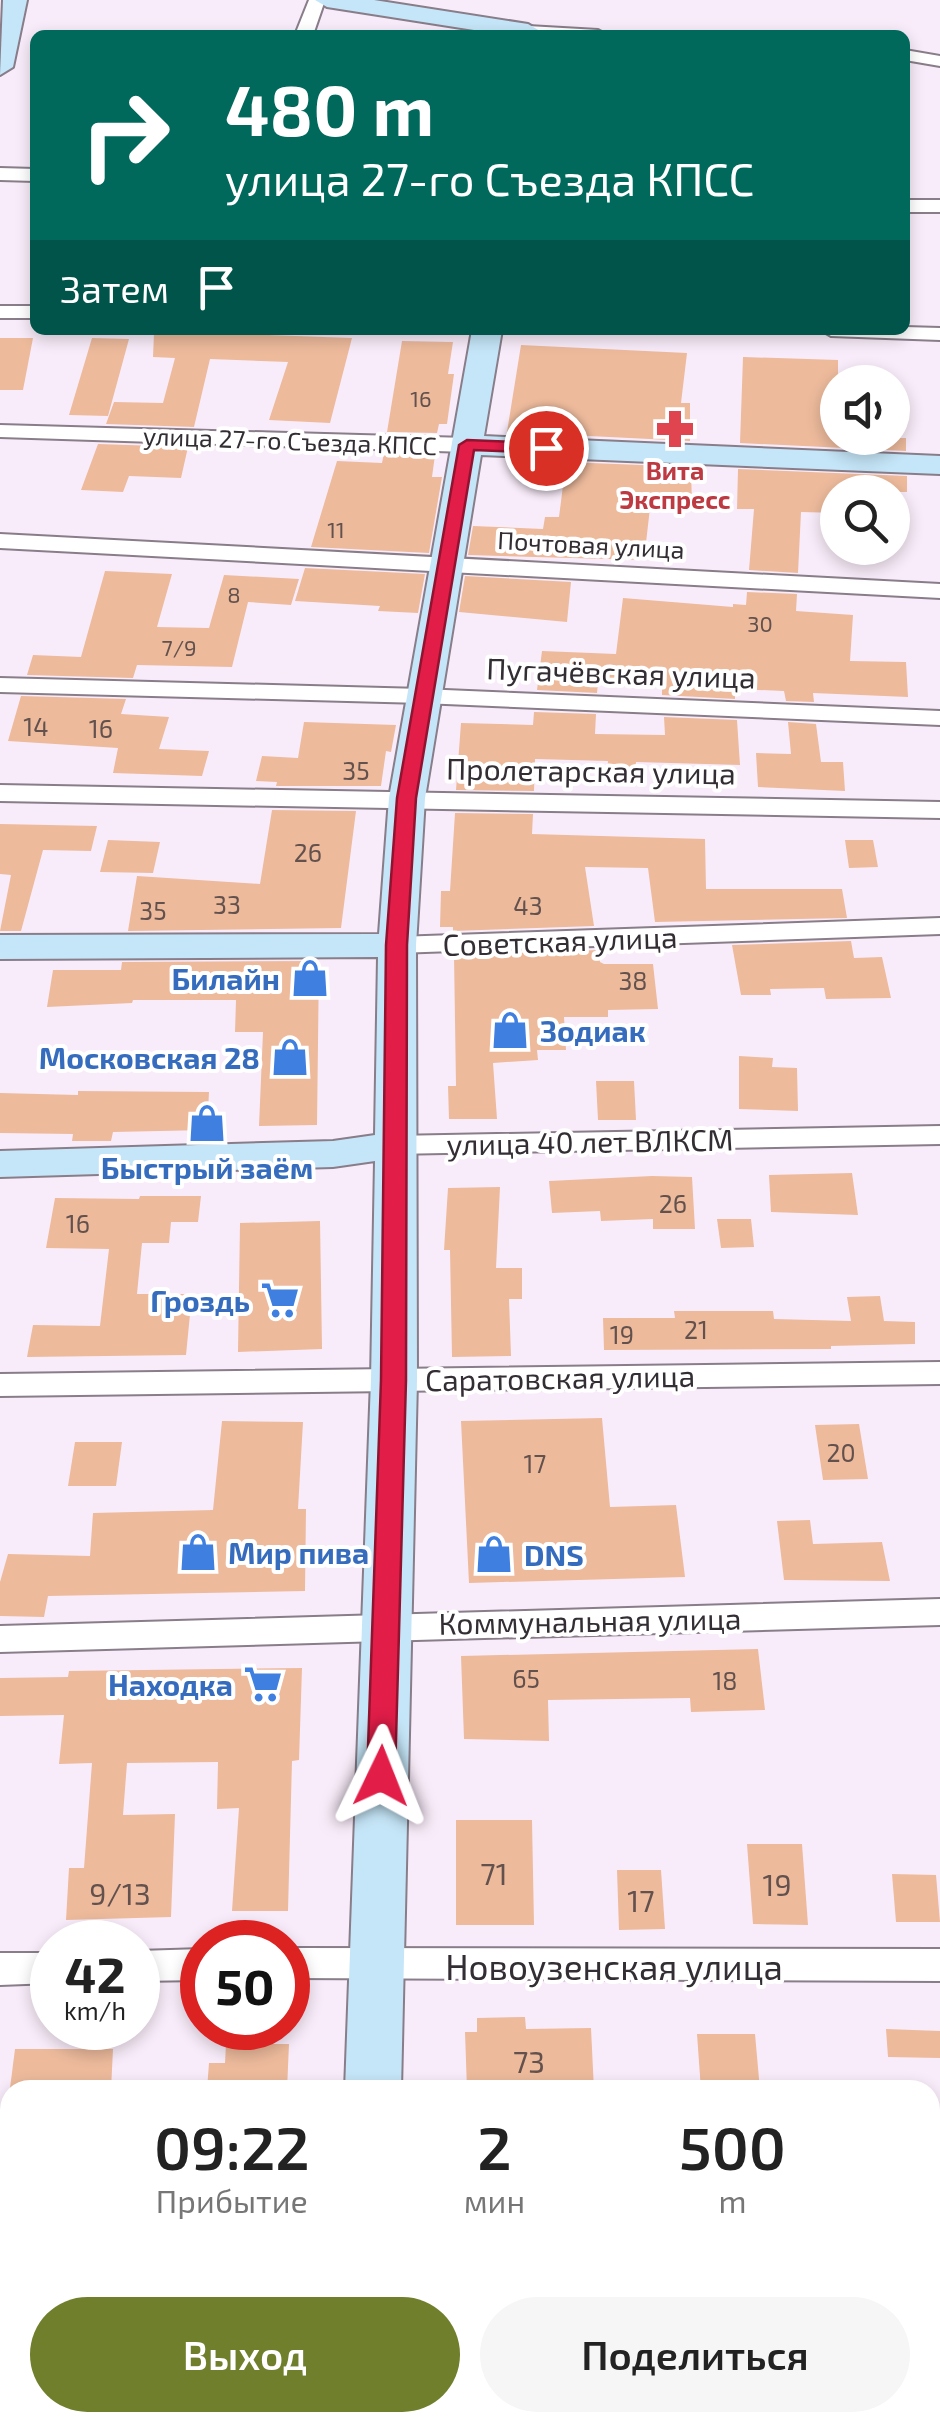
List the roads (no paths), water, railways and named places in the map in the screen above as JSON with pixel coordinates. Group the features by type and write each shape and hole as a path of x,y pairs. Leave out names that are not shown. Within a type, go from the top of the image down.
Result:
{"main road":[{"path":"0,68 15,0"},
{"path":"328,0 510,30"},
{"path":"528,30 533,0"},
{"path":"373,2080 394,1380 397,945 407,798 486,335"},
{"name":"улица 27-го Съезда КПСС","path":"467,445 940,466"},
{"name":"Советская улица","path":"0,946 397,945"},
{"name":"улица 40 лет ВЛКСМ","path":"0,1164 334,1154 394,1145"}],"street":[{"path":"306,30 317,0"},
{"path":"910,56 940,61"},
{"path":"0,174 30,175"},
{"path":"910,206 940,206"},
{"path":"0,312 30,312"},
{"path":"910,333 940,334"},
{"name":"улица 27-го Съезда КПСС","path":"0,431 467,445"},
{"name":"Почтовая улица","path":"0,541 940,591"},
{"name":"Пугачёвская улица","path":"0,685 422,696 940,718"},
{"name":"Пролетарская улица","path":"0,794 940,810"},
{"name":"Советская улица","path":"397,945 940,926"},
{"name":"улица 40 лет ВЛКСМ","path":"394,1145 940,1135"},
{"name":"Саратовская улица","path":"0,1385 940,1373"},
{"name":"Коммунальная улица","path":"0,1640 386,1625 940,1612"},
{"name":"Новоузенская улица","path":"310,1964 940,1966"},
{"path":"0,1969 30,1968"}],"place":[{"name":"Вита Экспресс","path":"675,429"},
{"name":"Билайн","path":"310,978"},
{"name":"Зодиак","path":"510,1030"},
{"name":"Московская 28","path":"290,1057"},
{"name":"Быстрый заём","path":"207,1123"},
{"name":"Гроздь","path":"280,1300"},
{"name":"Мир пива","path":"198,1552"},
{"name":"DNS","path":"494,1554"},
{"name":"Находка","path":"263,1684"}]}
